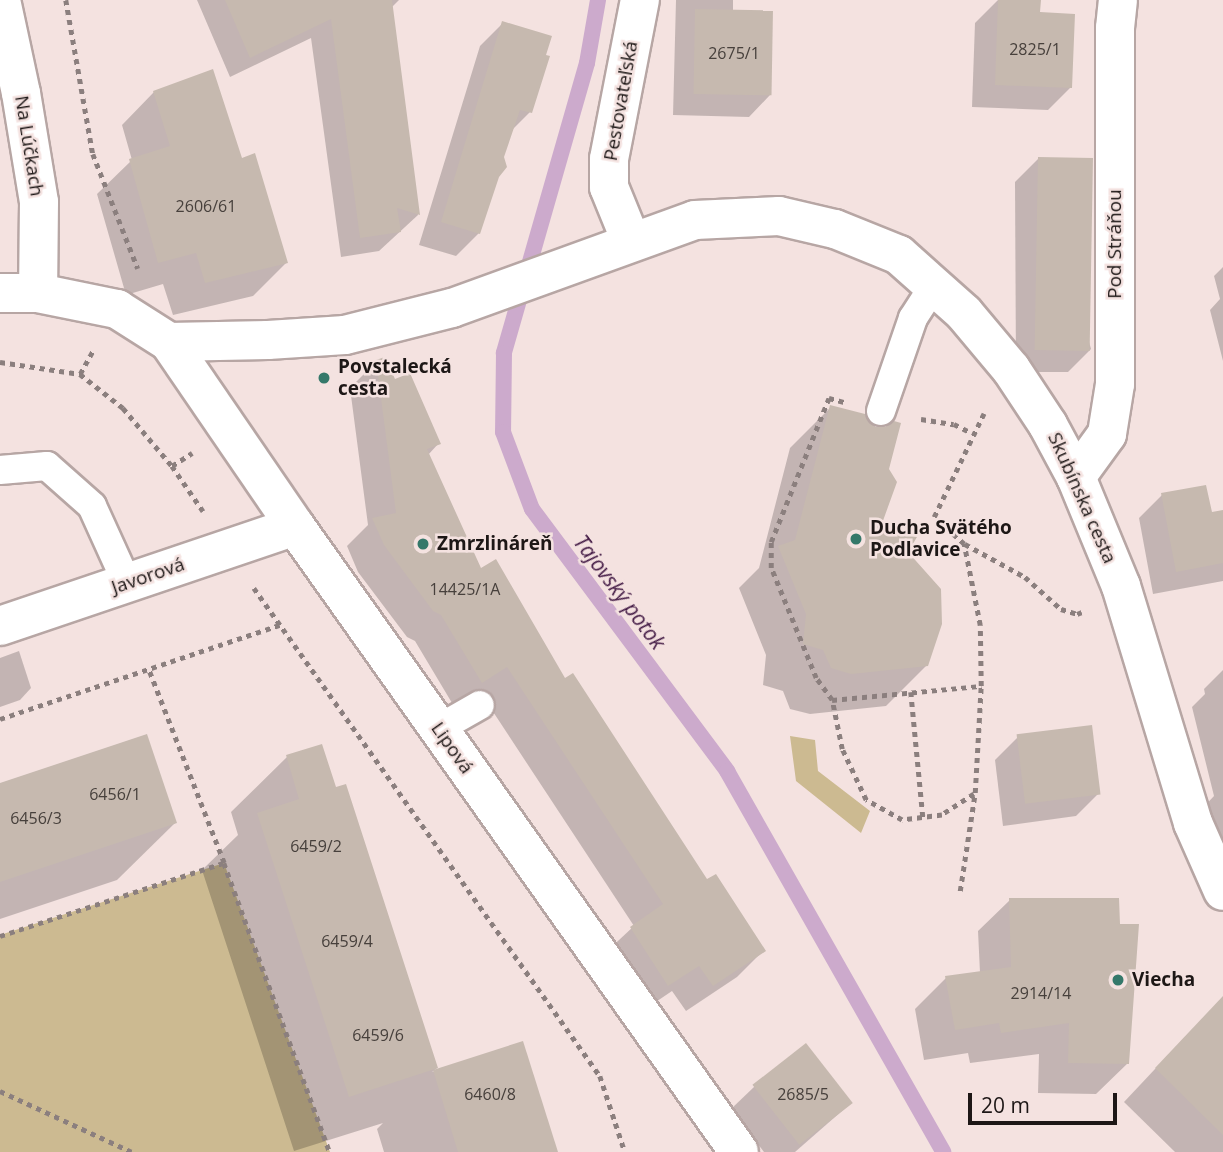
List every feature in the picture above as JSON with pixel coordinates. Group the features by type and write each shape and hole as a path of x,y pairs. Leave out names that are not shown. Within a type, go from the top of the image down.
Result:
{"street":[{"name":"Na Lúčkach","path":"1,0 39,202 38,293"},
{"name":"Pestovateľská","path":"631,241 610,187 609,159 640,0"},
{"name":"Pod Stráňou","path":"1076,477 1107,434 1115,384 1115,28 1118,0"},
{"name":"Skubínska cesta","path":"169,342 345,335 452,308 695,220 779,216 835,229 899,255 964,313 1011,369 1048,425 1076,477 1121,586 1193,823 1223,891"},
{"path":"0,293 38,293 117,309 169,342"},
{"name":"Lipová","path":"169,342 295,526 739,1152"},
{"name":"Javorová","path":"0,626 295,526"}],"lane":[{"path":"881,411 913,318 933,287"},
{"path":"0,470 47,466 92,506 127,583"},
{"path":"438,729 480,705"}],"path":[{"path":"66,0 93,154 138,270"},
{"path":"80,374 96,347"},
{"path":"0,362 80,374 123,408 172,466 209,520"},
{"path":"881,411 829,398 771,542 771,568 816,678 832,700 842,749 866,800 902,820 942,815 975,793"},
{"path":"990,404 972,433 934,517 964,544 1025,577 1061,609 1077,614"},
{"path":"934,421 954,424 972,433"},
{"path":"960,891 975,793 981,686 980,625 964,544"},
{"path":"249,580 600,1076 625,1152"},
{"path":"0,719 280,625"},
{"path":"149,671 330,1152"},
{"path":"832,700 981,686"},
{"path":"911,692 923,817"},
{"path":"0,936 223,863"},
{"path":"0,1091 132,1152"}],"shaded area":[{"path":"790,736 815,740 818,771 870,811 861,833 796,781"},
{"path":"224,863 330,1152 0,1152 0,935"}],"building":[{"path":"225,0 392,0 420,215 397,208 401,232 360,238 331,19 250,58"},
{"path":"998,0 1041,0 1040,12 1075,14 1072,88 995,85"},
{"path":"695,9 773,10 772,95 694,94"},
{"path":"502,21 552,36 546,55 550,56 532,113 520,110 504,157 507,167 499,177 480,234 441,222"},
{"path":"213,69 242,158 255,153 288,263 205,283 196,253 158,263 129,159 170,146 153,91"},
{"path":"1038,157 1093,158 1090,351 1035,350"},
{"path":"385,357 395,379 410,373 441,444 427,449 481,568 496,559 565,678 573,673 707,879 716,874 766,951 713,986 699,966 668,986 630,927 663,904 507,667 482,683 441,615 433,611 384,545 372,518 396,513 376,360"},
{"name":"Ducha Svätého Podlavice","path":"830,405 865,414 869,422 876,427 885,427 894,421 901,423 889,469 897,482 880,529 917,537 908,552 941,589 942,624 928,666 851,674 831,668 823,650 803,644 806,614 778,546 795,540"},
{"path":"1206,485 1212,512 1223,510 1223,563 1176,572 1161,493"},
{"path":"1092,725 1101,794 1025,804 1017,734"},
{"path":"147,734 177,823 0,882 0,783"},
{"path":"322,744 336,787 346,784 438,1068 349,1097 257,813 299,799 286,755"},
{"path":"1009,898 1119,898 1120,924 1139,924 1129,1064 1068,1063 1069,1023 1001,1033 999,1023 955,1030 945,976 1011,967"},
{"path":"1223,996 1223,1135 1155,1068"},
{"path":"523,1041 558,1152 458,1152 433,1070"},
{"path":"806,1043 853,1103 799,1145 752,1085"}],"waterway":[{"name":"Tajovský potok","path":"598,0 587,63 504,353 503,432 532,509 727,771 943,1152"}],"place":[{"name":"Povstalecká cesta","path":"324,378"},
{"name":"Ducha Svätého Podlavice","path":"856,539"},
{"name":"Zmrzlináreň","path":"423,544"},
{"name":"Viecha","path":"1118,980"}]}
